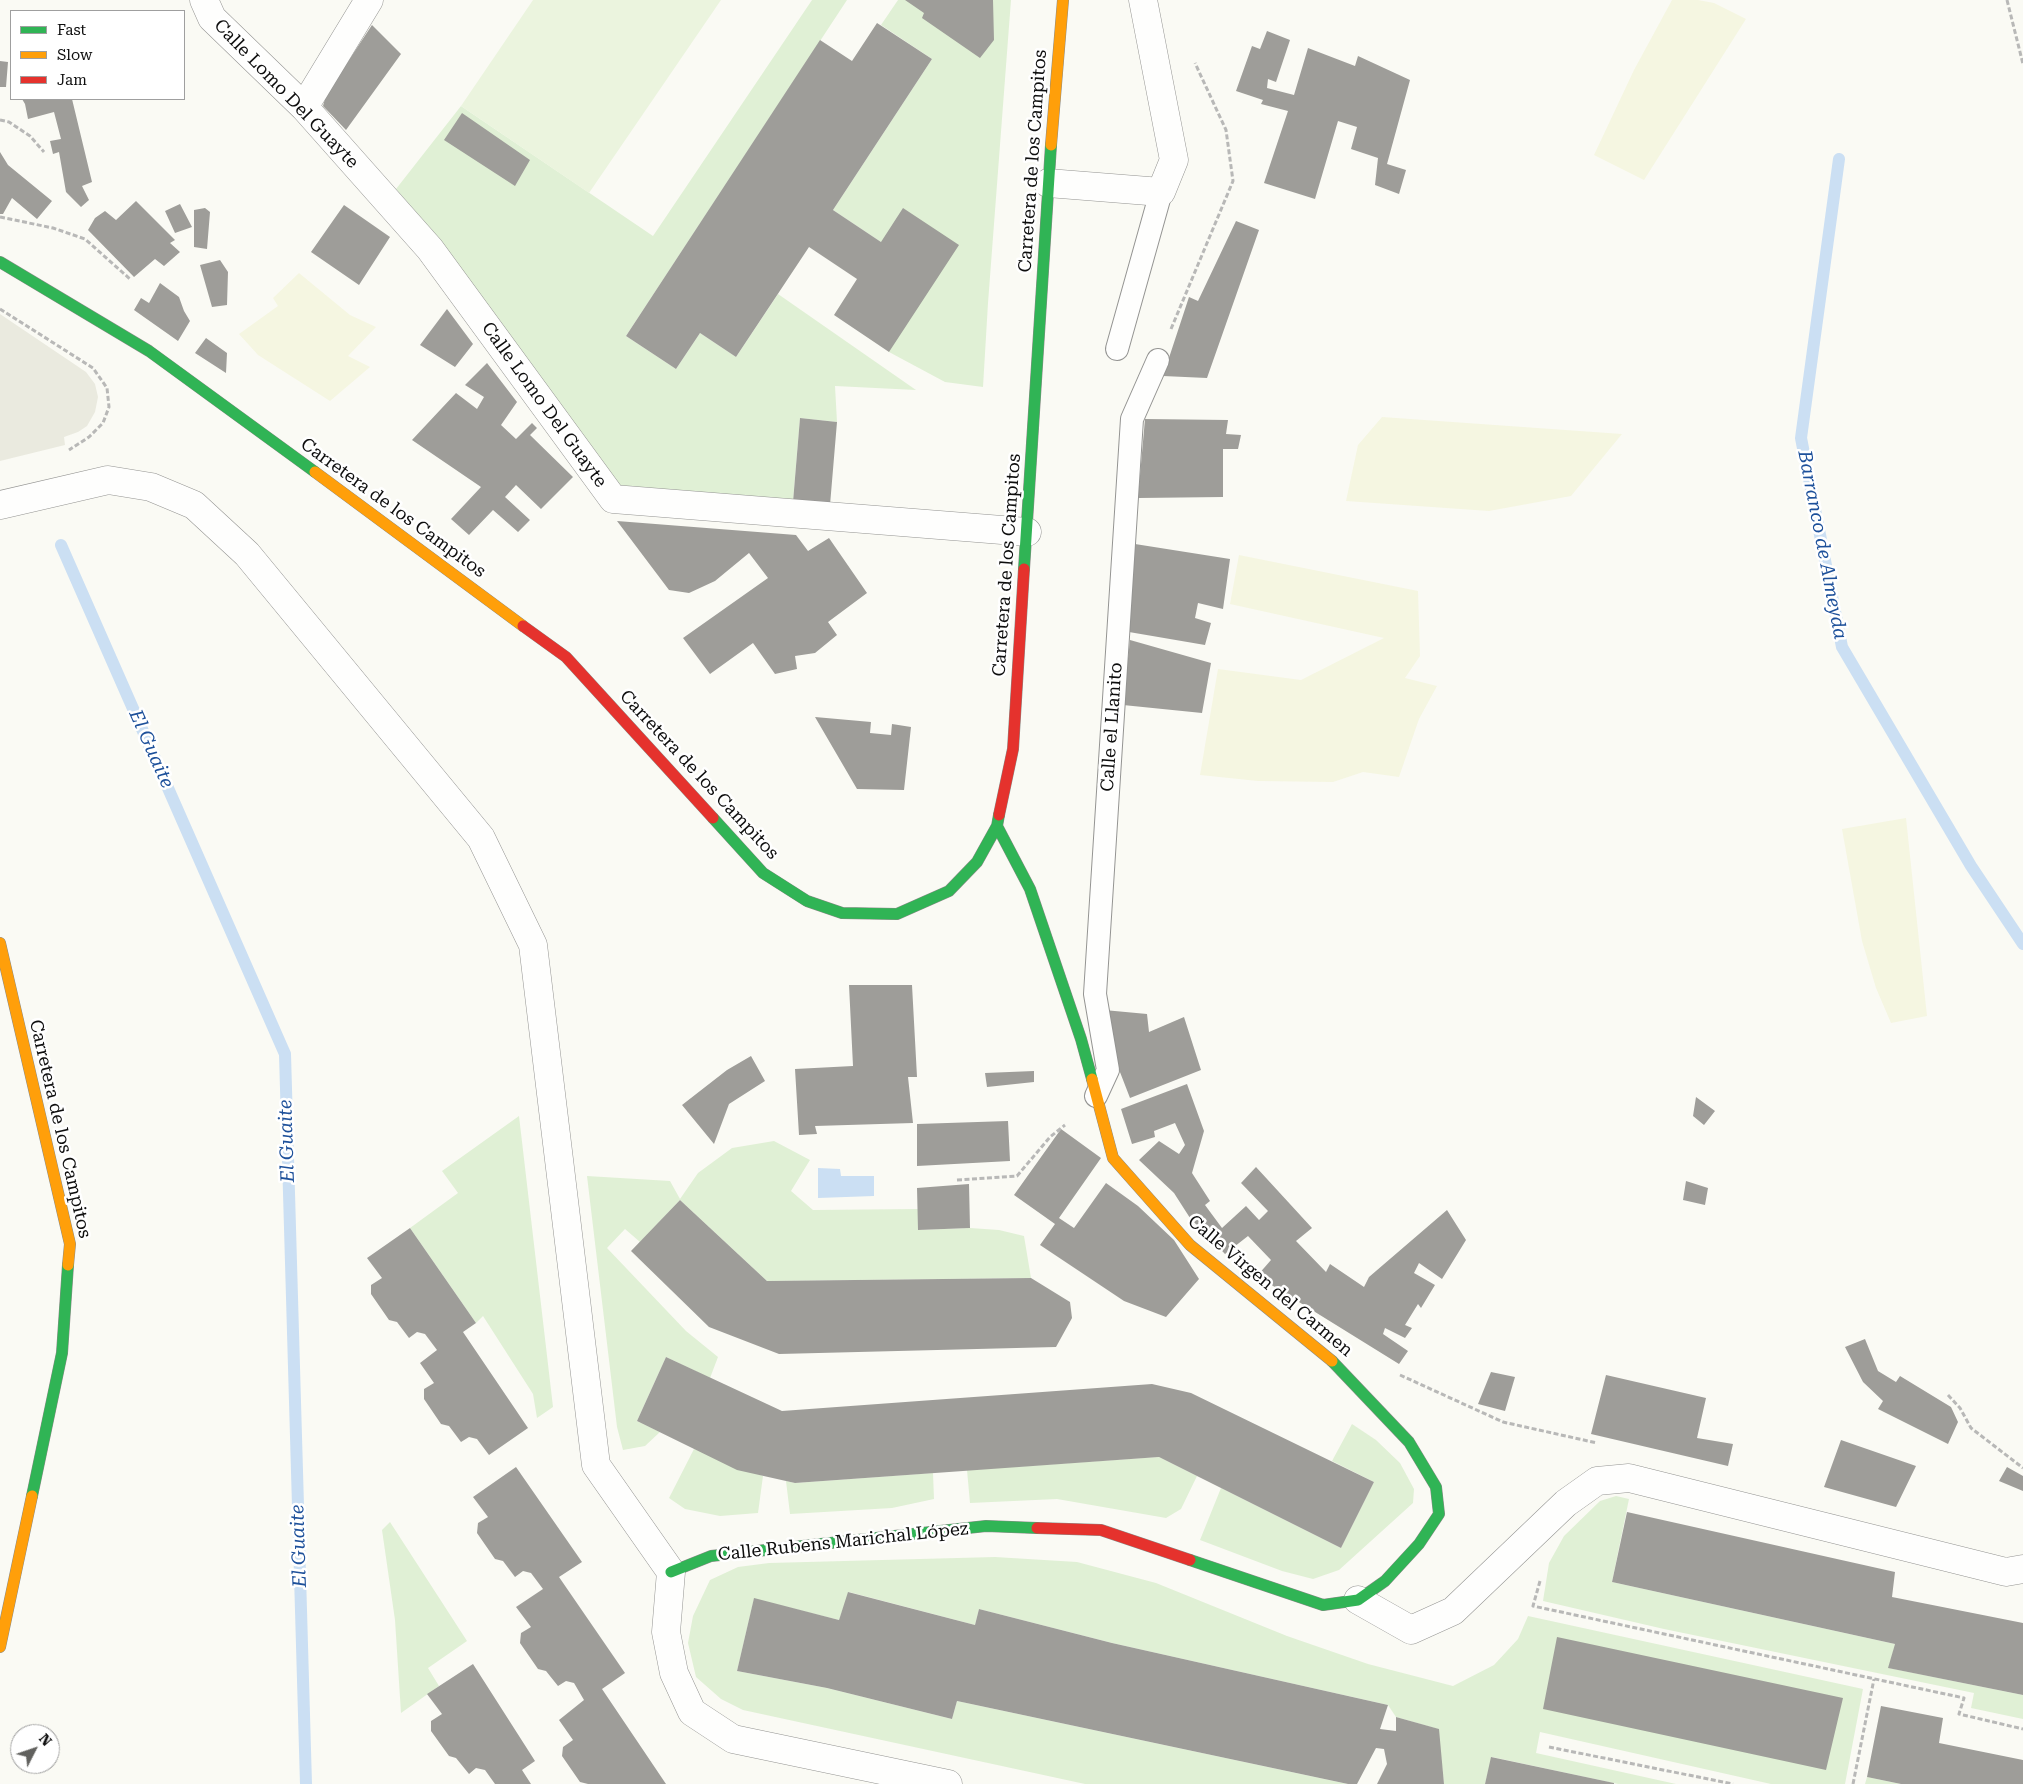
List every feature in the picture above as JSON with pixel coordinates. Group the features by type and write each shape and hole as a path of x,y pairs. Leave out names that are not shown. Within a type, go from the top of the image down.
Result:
{"main road":[{"name":"Carretera de los Campitos","path":"0,262 149,351 566,657 762,873 807,901 842,913 897,914 949,892 977,862 997,826 1013,748 1048,183 1063,0"},
{"name":"Calle Virgen del Carmen","path":"997,826 1030,889 1081,1039 1113,1158 1190,1246 1340,1367 1409,1442 1436,1487 1439,1514 1419,1544 1385,1581 1358,1600"},
{"name":"Carretera de los Campitos","path":"0,943 70,1244 62,1353 0,1647"},
{"name":"Calle Rubens Marichal López","path":"671,1572 711,1556 986,1526 1101,1530 1322,1605 1358,1600"}],"street":[{"path":"304,107 369,0"},
{"path":"1048,183 1161,192 1174,160 1143,0"},
{"name":"Calle Lomo Del Guayte","path":"212,6 430,249 614,499 1026,532"},
{"path":"0,505 108,480 151,487 194,505 247,554 481,838 533,945 596,1465 671,1572 666,1632 674,1673 692,1712 733,1739 948,1784"},
{"path":"1358,1600 1411,1630 1453,1612 1566,1503 1597,1481 1629,1478 2006,1572 2023,1569"}],"lane":[{"path":"1118,349 1161,192"},
{"name":"Calle el Llanito","path":"1097,1101 1108,1070 1095,994 1132,419 1158,360"}],"path":[{"path":"2007,0 2023,64"},
{"path":"0,120 9,122 30,136 44,152"},
{"path":"0,217 53,228 85,239 130,279"},
{"path":"0,309 93,368 107,388 109,407 103,423 89,437 62,454 67,489"},
{"path":"957,1180 1017,1176 1050,1137 1097,1101"},
{"path":"1948,1395 1960,1408 1972,1428 2023,1468"},
{"path":"1508,1559 1542,1575 1533,1606 1964,1698 1959,1714 2023,1729"},
{"path":"1853,1784 1874,1678"},
{"path":"1550,1747 1733,1784"}],"green space":[{"path":"533,0 721,0 589,193 461,106"},
{"path":"812,0 847,0 626,336 676,369 700,333 736,357 778,294 916,390 835,386 837,422 800,418 793,502 622,489 456,263 396,189 461,106 653,236"},
{"path":"898,0 1011,0 983,387 945,382 889,352 881,242 833,210 932,59 881,25"},
{"path":"1672,0 1698,0 1714,3 1746,19 1644,180 1594,155 1634,70"},
{"path":"299,273 350,315 376,327 348,356 370,367 330,401 258,355 239,334 278,306 273,298"},
{"path":"1382,417 1622,434 1571,496 1489,511 1346,501 1358,445"},
{"path":"1239,555 1418,591 1420,656 1405,678 1437,686 1419,719 1399,777 1363,772 1333,782 1258,781 1200,775 1218,669 1301,680 1384,638 1230,604"},
{"path":"1906,818 1927,1016 1891,1023 1876,988 1862,941 1842,829"},
{"path":"519,1116 553,1407 537,1418 533,1394 483,1316 476,1323 410,1228 458,1193 442,1171"},
{"path":"774,1141 810,1160 791,1191 813,1210 918,1209 918,1230 970,1228 999,1230 1024,1236 1031,1278 767,1281 680,1200 640,1242 625,1229 607,1248 686,1331 718,1357 710,1378 666,1357 637,1421 660,1432 645,1446 623,1450 617,1427 587,1176 670,1181 680,1199 698,1173 732,1148"},
{"path":"1352,1424 1376,1440 1400,1463 1414,1489 1413,1503 1339,1570 1313,1579 1282,1571 1200,1540 1221,1488 1341,1548 1374,1482 1332,1461"},
{"path":"694,1449 763,1476 758,1513 720,1516 685,1509 669,1498"},
{"path":"1159,1457 1197,1476 1181,1509 1166,1518 1057,1499 970,1503 967,1470"},
{"path":"933,1473 934,1499 892,1508 790,1514 786,1481 795,1483"},
{"path":"1616,1496 1629,1499 1612,1582 1895,1644 1889,1668 2023,1695 2023,1719 1971,1708 1974,1693 1664,1629 1543,1601 1549,1563 1564,1536 1600,1501"},
{"path":"390,1522 467,1641 428,1668 439,1686 401,1713 395,1620 382,1530"},
{"path":"995,1557 1077,1562 1156,1583 1287,1636 1368,1664 1453,1686 1494,1665 1518,1639 1528,1616 1863,1689 1845,1784 1771,1784 1540,1732 1536,1753 1676,1784 1618,1784 1492,1757 1485,1784 1444,1784 1438,1729 1396,1717 1388,1705 1112,1643 979,1609 975,1625 849,1592 839,1620 754,1599 737,1671 827,1688 952,1719 957,1701 1348,1784 1085,1784 743,1710 721,1699 696,1677 688,1643 693,1616 710,1580 738,1567 769,1563"},
{"path":"1867,1777 1901,1784 1865,1784"}],"shaded area":[{"path":"0,314 86,372 95,384 98,397 95,412 87,426 78,432 64,437 65,445 0,461"}],"water":[{"path":"818,1168 840,1169 841,1176 874,1176 874,1196 818,1198"}],"building":[{"path":"905,0 993,0 994,40 980,58 922,18 924,13"},
{"path":"877,23 932,59 833,210 881,242 903,208 959,245 889,352 834,315 857,279 809,247 736,357 700,333 676,369 626,336 820,40 852,61"},
{"path":"372,25 401,54 346,130 323,106 326,95"},
{"path":"1267,31 1290,40 1276,82 1268,79 1267,88 1294,95 1308,48 1355,66 1358,56 1410,80 1387,164 1406,170 1399,194 1375,185 1378,158 1351,149 1357,127 1338,121 1315,199 1264,183 1288,111 1261,104 1263,100 1236,91 1252,46 1260,49"},
{"path":"0,61 8,62 6,87 0,87"},
{"path":"23,100 72,100 92,182 82,186 89,200 81,207 66,192 59,152 53,154 50,141 61,139 54,112 28,119"},
{"path":"462,113 530,160 515,186 444,140"},
{"path":"0,152 8,165 52,201 37,219 12,198 3,214 0,214"},
{"path":"136,201 175,240 170,243 180,252 164,266 155,259 134,277 88,230 95,218 105,211 116,220"},
{"path":"180,204 192,227 175,233 165,211"},
{"path":"344,205 390,237 359,285 311,252"},
{"path":"205,208 210,212 207,249 194,247 194,210"},
{"path":"1236,221 1259,230 1207,378 1163,376 1189,297 1198,301"},
{"path":"220,260 228,272 227,305 212,307 200,265"},
{"path":"160,283 179,297 190,321 178,341 134,310 141,298 149,303"},
{"path":"447,309 473,344 455,367 420,345"},
{"path":"206,338 227,353 226,373 195,353"},
{"path":"487,363 517,402 501,425 516,439 532,423 537,428 530,435 573,477 541,509 516,485 505,497 530,520 518,532 493,510 469,535 451,519 481,487 412,440 456,393 477,409 484,397 465,385"},
{"path":"800,418 837,422 830,505 793,502"},
{"path":"1145,419 1228,420 1226,434 1241,435 1238,449 1223,449 1223,497 1138,498"},
{"path":"617,521 796,535 808,551 829,538 867,593 828,622 837,635 815,653 795,656 797,669 775,674 753,643 710,674 683,638 768,578 749,553 715,581 689,593 669,590"},
{"path":"1135,544 1230,559 1223,609 1198,603 1195,618 1211,623 1205,645 1129,632"},
{"path":"1130,640 1211,663 1202,713 1123,705"},
{"path":"815,717 871,722 870,733 891,735 892,724 911,727 904,790 857,789"},
{"path":"849,985 912,985 917,1077 908,1077 913,1123 815,1126 817,1134 799,1135 795,1069 853,1066"},
{"path":"1104,1010 1147,1014 1149,1032 1184,1017 1201,1070 1130,1098 1113,1054"},
{"path":"751,1056 765,1081 729,1104 714,1144 682,1105 727,1070"},
{"path":"1034,1071 1034,1082 987,1087 985,1073"},
{"path":"1187,1084 1204,1131 1192,1173 1210,1201 1205,1205 1222,1228 1246,1206 1259,1220 1268,1211 1241,1183 1256,1167 1312,1228 1296,1241 1326,1272 1330,1264 1364,1287 1369,1277 1447,1210 1466,1240 1442,1279 1419,1263 1414,1273 1435,1285 1421,1308 1418,1304 1405,1325 1412,1328 1405,1338 1385,1328 1383,1334 1408,1351 1399,1364 1257,1276 1271,1260 1248,1236 1225,1254 1190,1218 1174,1193 1139,1160 1159,1141 1179,1154 1185,1145 1175,1123 1154,1131 1155,1137 1132,1144 1121,1109"},
{"path":"1696,1097 1715,1111 1704,1125 1693,1116"},
{"path":"1008,1121 1010,1161 917,1166 917,1124"},
{"path":"1061,1129 1101,1158 1059,1218 1074,1228 1106,1183 1138,1206 1174,1240 1199,1279 1166,1317 1124,1301 1040,1245 1055,1224 1014,1195"},
{"path":"1686,1181 1708,1188 1705,1205 1683,1200"},
{"path":"969,1184 970,1228 918,1230 917,1188"},
{"path":"680,1200 767,1281 1031,1278 1070,1302 1072,1318 1056,1347 779,1354 709,1327 631,1251"},
{"path":"410,1228 476,1323 463,1332 528,1428 489,1455 477,1439 469,1437 461,1442 449,1426 441,1424 424,1399 424,1389 434,1383 420,1363 437,1350 425,1334 417,1332 409,1338 397,1322 389,1320 371,1294 371,1285 382,1278 367,1258"},
{"path":"1865,1339 1878,1371 1896,1382 1900,1376 1951,1407 1958,1422 1948,1444 1878,1409 1883,1401 1863,1382 1845,1347"},
{"path":"666,1357 782,1411 1152,1384 1191,1393 1374,1482 1341,1548 1159,1457 795,1483 737,1470 637,1421"},
{"path":"1491,1372 1515,1377 1505,1411 1478,1404"},
{"path":"1606,1375 1706,1398 1697,1438 1733,1444 1728,1466 1591,1434"},
{"path":"1841,1440 1916,1466 1896,1507 1824,1487"},
{"path":"516,1467 582,1562 559,1577 625,1673 602,1689 666,1784 588,1784 580,1782 562,1756 563,1747 573,1740 559,1720 584,1700 574,1683 566,1681 558,1686 546,1671 538,1669 520,1643 521,1633 531,1627 516,1607 543,1589 531,1573 523,1571 515,1577 503,1561 495,1559 477,1533 478,1523 488,1517 473,1497"},
{"path":"2007,1467 2023,1476 2023,1491 1999,1481"},
{"path":"1627,1512 1895,1572 1892,1597 2023,1623 2023,1695 1888,1668 1895,1644 1612,1582"},
{"path":"848,1592 975,1625 979,1609 1112,1643 1388,1705 1380,1729 1396,1731 1396,1717 1439,1729 1444,1784 1377,1784 1387,1764 1384,1749 1376,1748 1357,1784 1348,1784 957,1701 952,1719 827,1688 737,1671 754,1598 839,1620"},
{"path":"1557,1637 1843,1698 1826,1770 1543,1709"},
{"path":"473,1664 535,1761 522,1770 531,1784 495,1784 485,1770 476,1768 469,1774 456,1758 449,1756 431,1731 431,1721 442,1714 427,1694"},
{"path":"1881,1706 1943,1718 1939,1743 2023,1760 2023,1784 1901,1784 1867,1777"},
{"path":"1491,1757 1614,1783 1614,1784 1485,1784"}],"waterway":[{"name":"Barranco de Almeyda","path":"1839,159 1801,438 1842,647 1971,866 2023,944"},
{"name":"El Guaite","path":"61,545 285,1054 306,1784"}],"traffic: fast":[{"path":"1024,569 1051,145"},
{"path":"0,262 149,351 315,472"},
{"path":"713,818 763,873 807,901 842,913 897,914 949,891 977,862 997,826 999,815"},
{"path":"997,826 1030,889 1081,1039 1092,1079"},
{"path":"32,1496 62,1353 68,1265"},
{"path":"1190,1560 1323,1605 1358,1600 1385,1581 1419,1544 1439,1514 1436,1487 1409,1442 1332,1361"},
{"path":"671,1572 711,1556 986,1526 1037,1528"}],"traffic: slow":[{"path":"1051,145 1063,0"},
{"path":"315,472 523,626"},
{"path":"0,943 70,1244 68,1265"},
{"path":"1092,1079 1113,1158 1190,1245 1332,1361"},
{"path":"0,1647 32,1496"}],"traffic: jam":[{"path":"999,815 1013,749 1024,569"},
{"path":"523,626 566,657 713,818"},
{"path":"1037,1528 1101,1530 1190,1560"}]}
